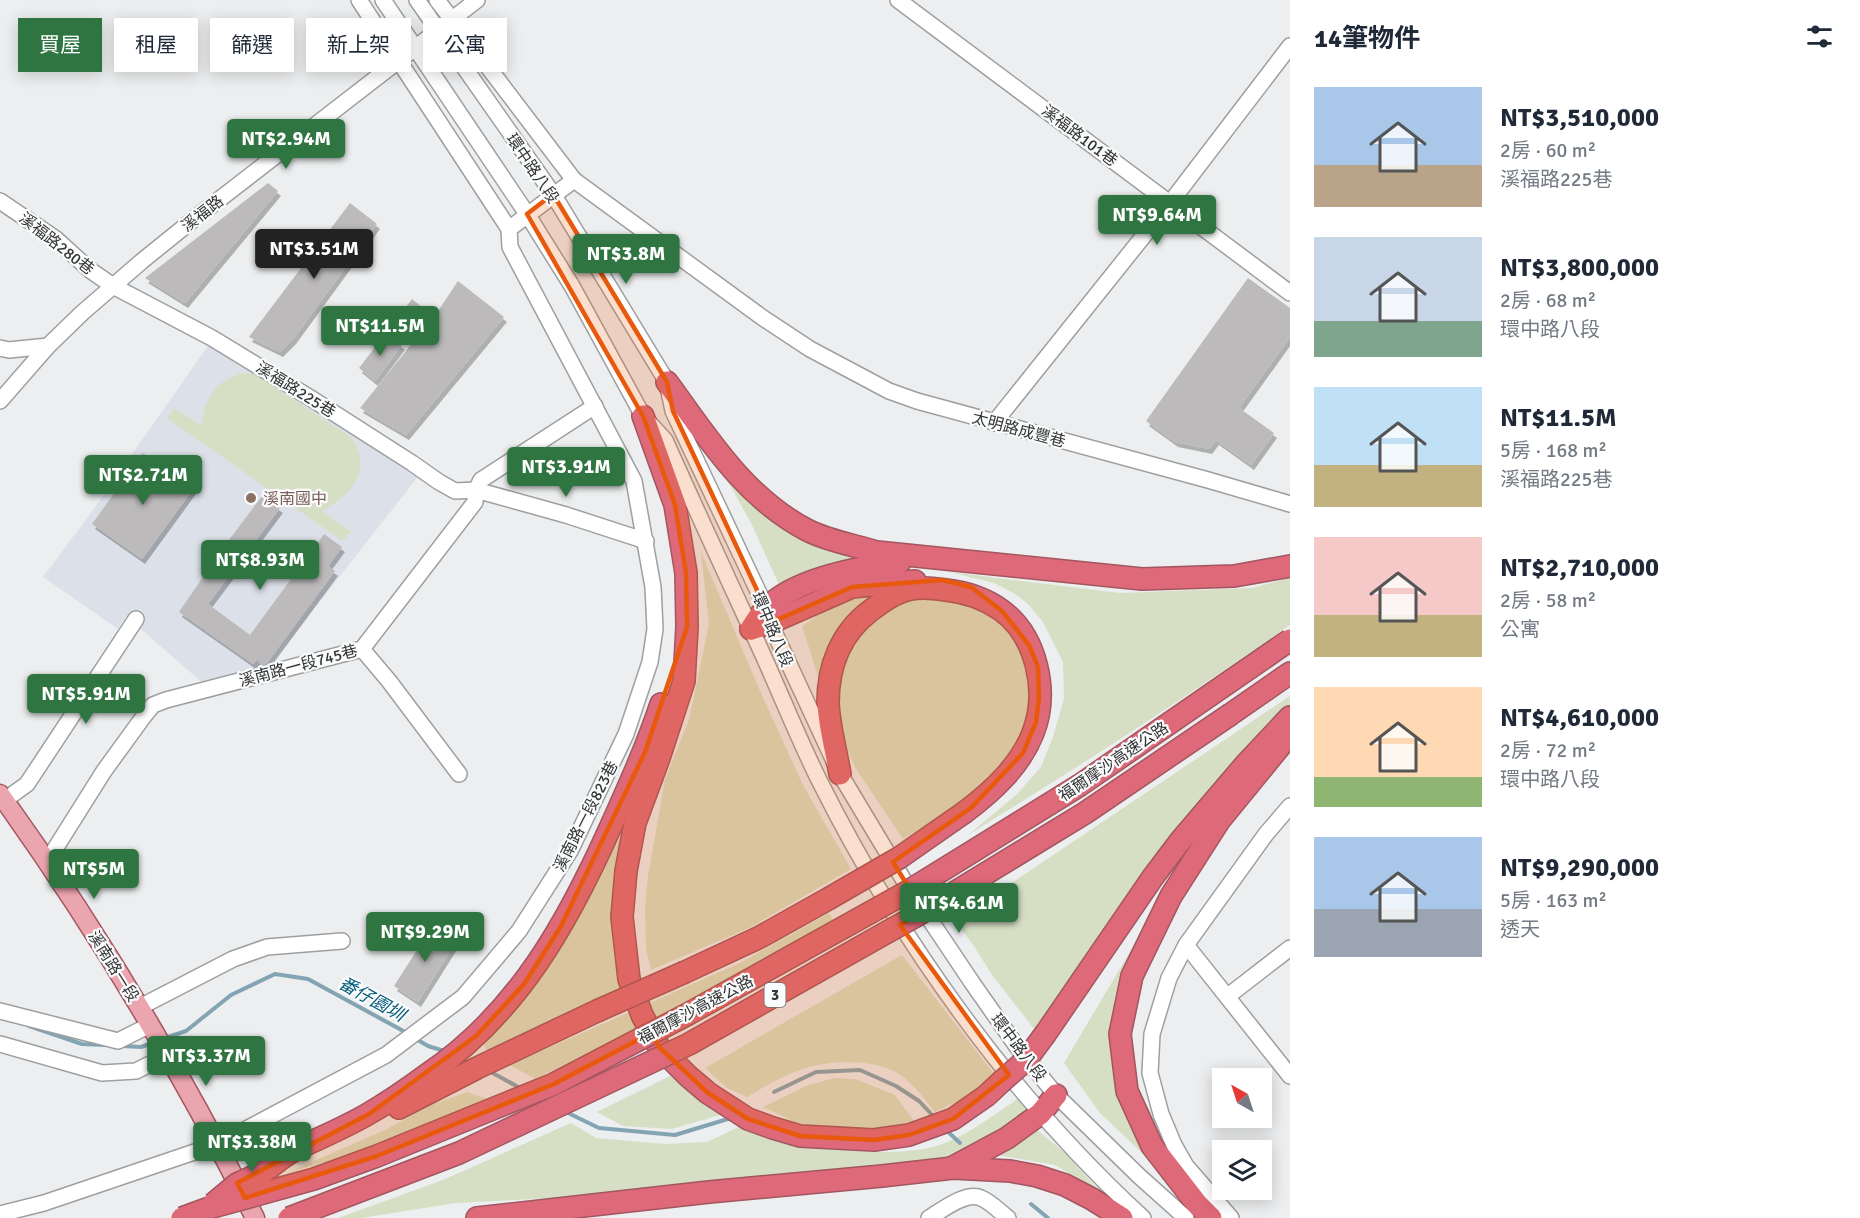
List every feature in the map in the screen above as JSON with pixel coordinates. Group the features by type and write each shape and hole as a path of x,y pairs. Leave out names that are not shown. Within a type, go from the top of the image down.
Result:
{"highway":[{"path":"667,382 720,456 743,482 787,518 809,531 877,552 1142,579 1234,576 1290,566"},
{"path":"643,416 675,505 686,573 687,627 684,681 659,758 634,823 622,916 628,979 642,1015 659,1047 688,1076 748,1119 800,1136 840,1140 874,1140 909,1136 953,1119 986,1096 1026,1060 1181,840 1245,765 1290,717"},
{"path":"762,620 789,592 809,582 862,567 946,558"},
{"path":"209,1208 237,1184 360,1129 481,1066 760,936 828,899 899,858 965,812 998,784 1023,753 1036,722 1039,698 1038,667 1018,627 1002,611 971,587 942,580 900,581 852,587 762,620"},
{"path":"840,774 828,702 836,655 848,631 881,603 901,591 926,588 958,591 985,600"},
{"path":"265,1171 293,1151 369,1114 430,1073 476,1036 524,984 586,881 645,752 687,627"},
{"name":"福爾摩沙高速公路","path":"182,1218 209,1208 314,1179 377,1156 554,1084 688,1014 907,892 1080,785 1290,640"},
{"name":"福爾摩沙高速公路","path":"289,1218 459,1153 689,1044 921,913 1086,813 1290,673"},
{"path":"1211,1218 1197,1204 1152,1146 1127,1091 1120,1034 1132,976 1171,896 1219,821 1290,734"},
{"path":"952,1168 1007,1138 1040,1114 1056,1095"},
{"path":"477,1218 952,1168 1010,1171 1037,1176 1065,1185 1122,1218"}],"main road":[{"name":"溪南路一段","path":"2,797 48,860 140,1007 218,1144 255,1218"}],"street":[{"path":"359,0 371,18"},
{"name":"環中路八段","path":"383,0 527,214 572,286 643,416 665,440 762,620 840,774 906,884 1018,1048 1056,1095 1186,1218"},
{"name":"環中路八段","path":"417,0 430,18"},
{"name":"環中路八段","path":"437,0 450,18"},
{"name":"溪福路","path":"454,18 477,0"},
{"name":"溪福路101巷","path":"898,0 1290,293"},
{"name":"溪福路","path":"411,52 423,42"},
{"path":"994,423 1170,203 1290,46"},
{"name":"溪福路","path":"0,401 48,346 113,286 194,219 384,72"},
{"path":"407,72 509,229 574,180"},
{"name":"環中路八段","path":"467,72 553,194 667,382 673,411 762,620 820,782 900,924 975,1032 1040,1114 1102,1180 1143,1218"},
{"name":"環中路八段","path":"491,72 574,180 763,318"},
{"name":"溪福路280巷","path":"0,201 56,239 90,270 113,286"},
{"name":"溪南路一段823巷","path":"0,1214 44,1203 218,1144 386,1055 463,997 519,931 570,851 626,734 650,662 655,629 653,587 634,481 510,247 509,229"},
{"name":"溪福路225巷","path":"113,286 212,338 455,491 476,490 566,515 646,541"},
{"name":"太明路成豐巷","path":"763,318 810,349 889,391 994,423 1178,471 1290,504"},
{"path":"0,348 9,350 48,346"},
{"name":"溪南路一段745巷","path":"48,860 104,771 153,705 362,649 475,502 476,490 481,480 595,406"},
{"path":"2,797 27,784 136,619"},
{"path":"362,649 459,774"},
{"path":"1231,1218 1186,1166 1174,1145 1161,1114 1150,1073 1152,1034 1169,978 1186,945 1266,834 1290,806"},
{"path":"140,1007 233,959 267,947 342,941"},
{"path":"1186,945 1290,1076"},
{"path":"1228,996 1290,948"},
{"path":"0,1011 118,1041 152,1028"},
{"path":"0,1044 102,1073 136,1071 166,1052"},
{"path":"929,1218 958,1200 975,1196 982,1198 1008,1218"}],"highlighted area":[{"path":"553,194 667,382 673,411 772,622 852,587 942,580 971,587 1002,611 1029,645 1038,667 1039,698 1036,722 1023,753 971,808 893,862 924,912 900,925 1009,1075 953,1119 909,1135 874,1140 800,1136 748,1119 708,1093 659,1047 651,1033 554,1084 377,1156 245,1198 237,1183 369,1114 476,1036 524,984 561,926 645,752 687,627 686,573 675,505 643,416 527,214"}],"shaded area":[{"name":"溪南國中","path":"210,343 420,474 267,669 205,685 126,616 118,629 43,577"}],"green space":[{"path":"244,373 253,373 351,437 358,449 360,470 356,480 342,497 322,511 351,532 342,541 167,418 174,408 202,426 205,408 213,392 226,380"},
{"path":"721,469 820,543 858,558 833,565 781,589 751,523"},
{"path":"701,552 803,785 851,869 749,928 651,970 646,949 645,907 648,876 665,779 689,720 709,624"},
{"path":"950,572 1120,593 1252,588 1290,578 1290,625 1130,732 968,835 1017,794 1041,767 1064,699 1063,662 1043,622 1027,603 994,583"},
{"path":"873,592 876,598 822,689 802,626 826,610"},
{"path":"922,595 965,601 997,617 1010,633 1026,661 1029,692 1027,723 1006,762 968,800 903,839 856,769 839,733 835,708 841,666 847,648 881,611"},
{"path":"1290,696 1290,711 1186,817 1035,1030 992,975 955,921"},
{"path":"625,828 614,959 623,989 487,1052 483,1042 555,952 585,906"},
{"path":"829,913 835,923 659,1017 535,1079 510,1065 742,962"},
{"path":"1144,928 1123,985 1111,1033 1112,1062 1116,1095 1130,1126 1159,1169 1100,1113 1064,1063"},
{"path":"902,955 994,1074 975,1093 935,1112 912,1085 896,1072 877,1065 842,1062 819,1065 793,1073 747,1097 727,1088 705,1068"},
{"path":"674,1074 727,1113 672,1129 623,1126 597,1112"},
{"path":"834,1078 855,1079 895,1095 914,1121 873,1130 820,1127 795,1122 763,1107 806,1086"},
{"path":"467,1092 489,1100 373,1149 286,1173 385,1130 431,1105"},
{"path":"1019,1098 1027,1111 958,1156 920,1165 590,1196 456,1203 361,1218 338,1218 443,1180 571,1123 596,1138 666,1144 707,1142 739,1127 817,1147 893,1152 930,1148 955,1139"},
{"path":"1036,1129 1064,1152 1099,1191 1055,1165 997,1155"}],"building":[{"path":"268,183 278,191 185,303 145,278"},
{"path":"350,203 377,224 293,339 280,352 249,337"},
{"path":"1248,278 1290,308 1290,337 1239,408 1274,433 1251,465 1216,440 1209,449 1175,442 1146,421"},
{"path":"458,281 504,317 406,435 360,408 438,311"},
{"path":"412,299 428,312 409,336 393,324"},
{"path":"386,333 402,345 375,381 359,368"},
{"path":"143,453 193,489 142,559 92,524"},
{"path":"262,496 280,508 208,604 250,635 324,534 342,547 328,566 335,571 264,667 257,660 253,664 179,612"},
{"path":"433,925 457,940 418,1002 394,986"}],"waterway":[{"name":"番仔園圳","path":"165,1038 186,1031 231,995 275,974 308,979 407,1033"},
{"name":"番仔園圳","path":"29,1026 82,1044 105,1045"},
{"name":"番仔園圳","path":"416,1039 444,1051"},
{"name":"番仔園圳","path":"122,1046 141,1047 155,1042"},
{"name":"番仔園圳","path":"774,1092 816,1072 860,1070 896,1086 919,1101 934,1117"},
{"name":"番仔園圳","path":"489,1071 522,1089"},
{"name":"番仔園圳","path":"566,1112 599,1128 675,1135 731,1118"},
{"name":"番仔園圳","path":"945,1129 960,1143"},
{"name":"番仔園圳","path":"1031,1204 1048,1218"}],"place":[{"name":"溪南國中","path":"251,498"}]}
